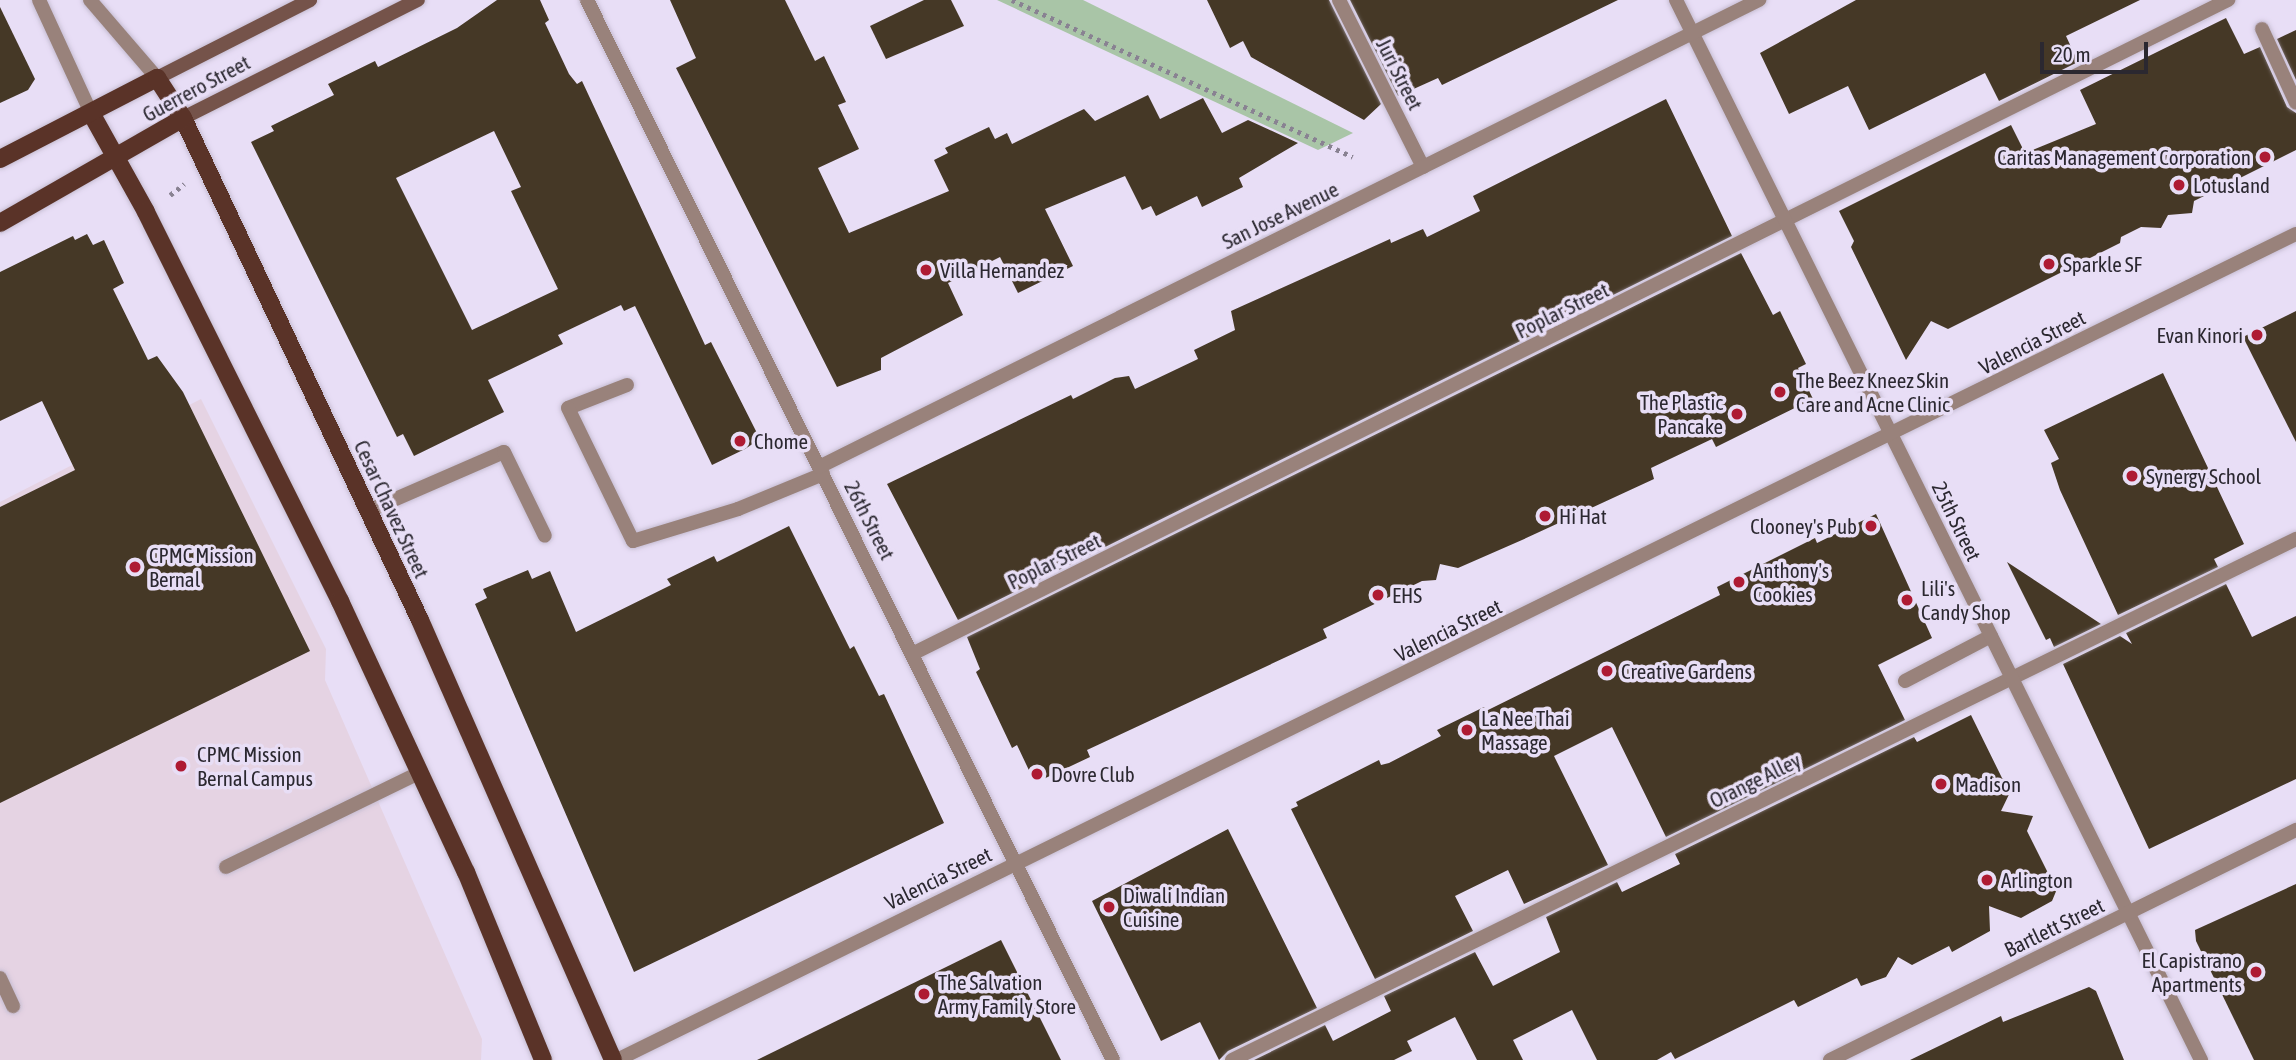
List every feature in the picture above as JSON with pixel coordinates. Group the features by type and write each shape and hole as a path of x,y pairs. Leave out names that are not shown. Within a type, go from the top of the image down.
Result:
{"main road":[{"name":"Guerrero Street","path":"0,159 310,0"},
{"name":"Guerrero Street","path":"0,223 116,160 183,118 418,0"},
{"name":"Cesar Chavez Street","path":"158,78 183,118 368,511 615,1060"},
{"path":"91,113 340,601 466,872 543,1060"}],"street":[{"path":"39,0 91,113"},
{"name":"Cesar Chavez Street","path":"90,0 158,78"},
{"name":"26th Street","path":"587,0 1113,1060"},
{"name":"Juri Street","path":"1339,0 1423,167"},
{"name":"25th Street","path":"1676,0 2201,1060"},
{"name":"San Jose Avenue","path":"627,385 568,408 633,541 738,509 821,471 1759,0"},
{"name":"Poplar Street","path":"912,654 1786,223 2228,0"},
{"path":"2262,29 2296,103"},
{"name":"Valencia Street","path":"615,1060 1891,436 2296,233"},
{"path":"368,511 504,452 545,536"},
{"name":"Orange Alley","path":"1233,1060 2296,539"},
{"path":"1905,681 1991,636"},
{"path":"226,867 419,773"},
{"name":"Bartlett Street","path":"1830,1060 2296,830"},
{"path":"0,978 13,1006"}],"path":[{"path":"1012,0 1353,156"},
{"path":"170,195 184,183"}],"shaded area":[{"name":"CPMC Mission Bernal Campus","path":"201,399 326,649 325,680 482,1039 481,1060 0,1060 0,502"}],"green space":[{"path":"997,0 1083,0 1353,133 1318,150"}],"building":[{"path":"497,0 540,0 549,20 545,23 569,74 577,84 582,81 705,345 711,342 760,439 712,465 635,306 624,311 621,305 558,335 563,344 488,380 504,412 414,456 403,434 397,437 251,142 274,131 271,126 334,95 328,84 375,61 378,67 457,28","holes":["494,131 521,187 511,191 558,289 472,330 396,178"]},
{"path":"670,0 785,0 815,61 824,56 846,102 838,105 859,149 818,168 849,233 949,191 934,160 948,153 945,148 989,127 995,139 1007,133 1012,144 1084,109 1095,121 1148,95 1160,119 1203,98 1222,133 1248,120 1298,143 1239,178 1243,187 1202,207 1197,196 1156,216 1151,206 1142,210 1125,176 1045,209 1073,266 1018,293 1000,257 948,283 963,315 881,358 881,370 837,387 676,68 696,58"},
{"path":"924,0 951,0 964,26 886,59 870,26"},
{"path":"1207,0 1329,0 1381,104 1364,120 1251,57 1243,41 1230,48"},
{"path":"1350,0 1618,0 1442,85 1438,78 1398,96"},
{"path":"1856,0 2140,0 2066,36 2078,62 1999,101 1985,73 1869,130 1848,86 1789,114 1760,53"},
{"path":"0,7 35,79 28,90 0,103"},
{"path":"2226,18 2244,54 2260,47 2287,107 2296,113 2296,150 2194,201 2192,213 2168,215 2161,228 2141,227 2121,237 2120,243 1948,329 1931,321 1906,360 1851,247 1854,241 1839,211 2011,125 2025,153 2096,124 2080,90"},
{"path":"2296,30 2296,80 2277,39"},
{"path":"1666,99 1732,236 958,620 887,484 1071,395 1073,399 1115,378 1129,376 1135,389 1198,359 1194,350 1235,330 1231,311 1390,239 1391,243 1423,229 1427,237 1480,211 1473,196"},
{"name":"CPMC Mission Bernal","path":"87,234 93,245 104,240 124,283 113,289 148,360 157,356 183,392 310,651 0,803 0,507 75,470 42,401 0,421 0,272 73,236 75,240"},
{"path":"1741,253 1773,315 1780,311 1806,364 1798,368 1813,399 1716,447 1712,439 1651,468 1654,479 1522,540 1458,568 1440,564 1436,580 1422,581 1323,629 1327,638 1087,750 1090,757 1035,783 1017,745 1012,748 976,672 980,669 967,637"},
{"path":"2296,311 2296,442 2243,337"},
{"name":"Synergy School","path":"2163,373 2244,544 2214,559 2218,567 2118,615 2060,490 2051,463 2059,459 2044,430"},
{"path":"1876,514 1932,638 1878,665 1905,720 1666,837 1612,727 1554,756 1608,865 1524,904 1508,870 1455,896 1473,931 1375,979 1291,809 1298,806 1296,802 1379,760 1381,765 1389,763 1441,736 1437,730 1484,707 1486,711 1720,595 1717,587 1815,538 1817,543"},
{"path":"789,526 850,649 854,646 879,696 884,694 944,823 634,972 475,604 487,598 483,589 528,570 532,579 550,571 576,632 671,585 667,579 714,556 717,562"},
{"path":"2007,562 2101,624 2054,647 2050,638 2046,640"},
{"path":"2226,584 2252,637 2296,616 2296,779 2149,849 2063,664 2120,636 2132,644 2126,633"},
{"path":"1971,715 2002,778 2015,782 2001,811 2033,816 2027,831 2048,873 2062,877 2052,901 2021,918 1989,906 1990,931 1952,952 1949,946 1912,965 1898,957 1886,977 1861,986 1857,978 1798,1007 1794,1000 1675,1059 1671,1052 1657,1060 1597,1060 1572,1010 1513,1040 1523,1060 1477,1060 1455,1017 1407,1041 1412,1051 1394,1060 1254,1060 1325,1025 1333,1041 1391,1011 1384,996 1475,952 1493,986 1560,952 1546,917 1617,882 1622,892 1680,864 1675,854 1914,737 1917,742"},
{"path":"1228,829 1317,1008 1228,1051 1219,1060 1200,1022 1161,1041 1092,901"},
{"name":"El Capistrano Apartments","path":"2296,884 2296,1060 2254,1060 2196,941 2195,930"},
{"path":"1001,940 1061,1060 757,1060"},
{"path":"2089,987 2096,991 2124,1060 1910,1060 2001,1016 2003,1022"}],"place":[{"name":"Caritas Management Corporation","path":"2265,157"},
{"name":"Lotusland","path":"2179,185"},
{"name":"Sparkle SF","path":"2049,264"},
{"name":"Villa Hernandez","path":"926,270"},
{"name":"Evan Kinori","path":"2257,335"},
{"name":"The Beez Kneez Skin Care and Acne Clinic","path":"1780,392"},
{"name":"The Plastic Pancake","path":"1737,414"},
{"name":"Chome","path":"740,441"},
{"name":"Synergy School","path":"2132,476"},
{"name":"Hi Hat","path":"1545,516"},
{"name":"Clooney's Pub","path":"1871,526"},
{"name":"CPMC Mission Bernal","path":"135,567"},
{"name":"Anthony's Cookies","path":"1739,582"},
{"name":"EHS","path":"1378,595"},
{"name":"Lili's Candy Shop","path":"1907,600"},
{"name":"Creative Gardens","path":"1607,671"},
{"name":"La Nee Thai Massage","path":"1467,730"},
{"name":"CPMC Mission Bernal Campus","path":"181,766"},
{"name":"Dovre Club","path":"1037,774"},
{"name":"Madison","path":"1941,784"},
{"name":"Arlington","path":"1987,880"},
{"name":"Diwali Indian Cuisine","path":"1109,907"},
{"name":"El Capistrano Apartments","path":"2256,972"},
{"name":"The Salvation Army Family Store","path":"924,994"}]}
